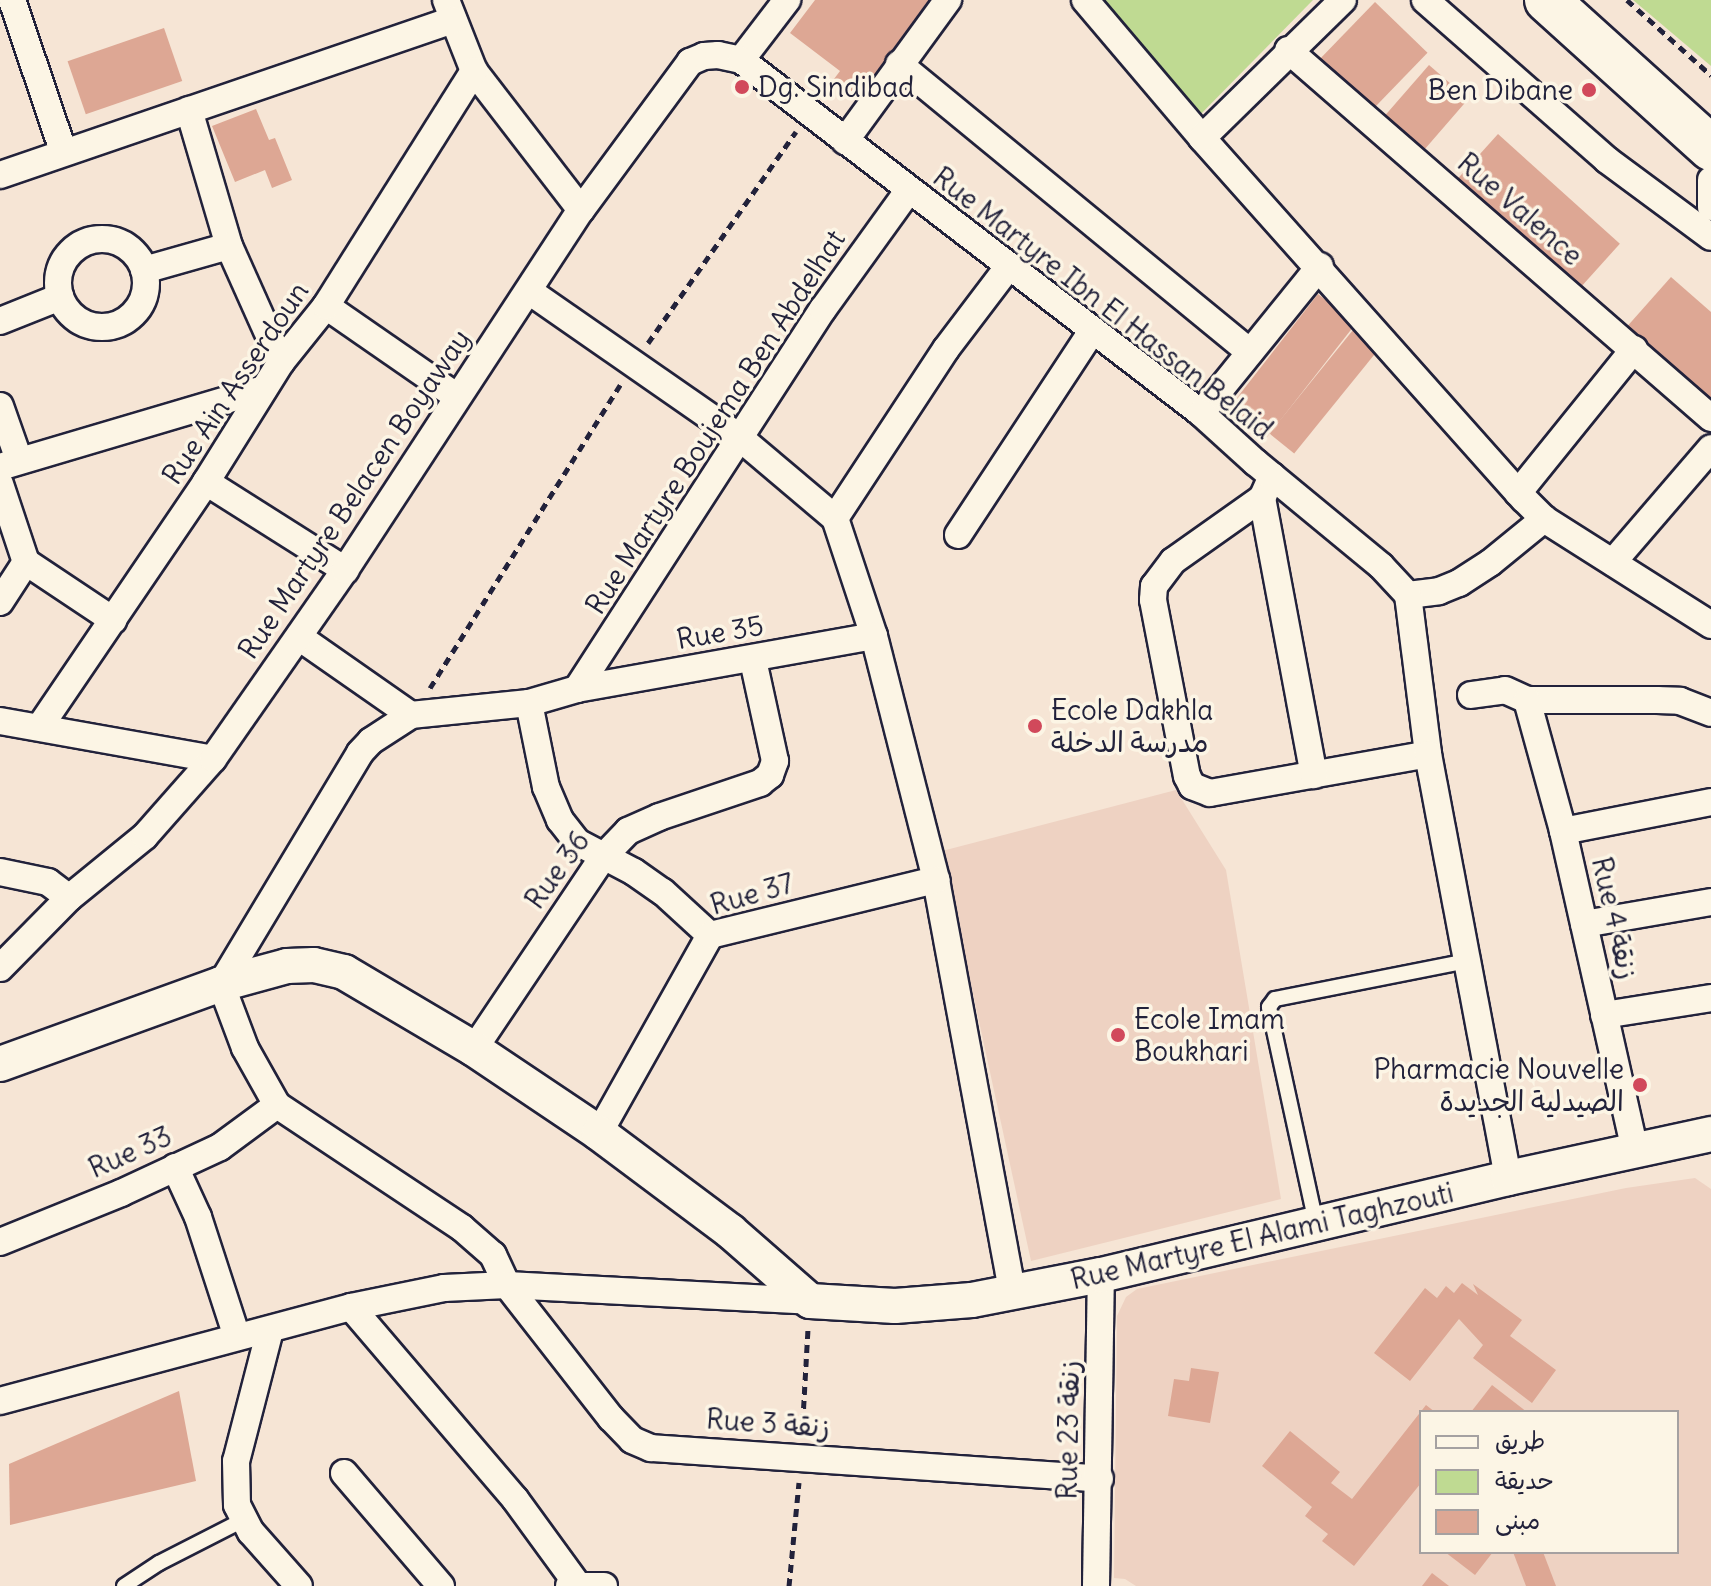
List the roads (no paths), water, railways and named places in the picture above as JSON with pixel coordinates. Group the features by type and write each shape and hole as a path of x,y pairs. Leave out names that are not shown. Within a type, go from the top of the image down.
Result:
{"highway":[{"path":"1547,0 1711,148"},
{"path":"1592,0 1711,107"}],"street":[{"path":"12,0 63,151"},
{"path":"741,60 787,0"},
{"path":"845,141 948,0"},
{"path":"1085,0 1202,138 1544,519 1711,625"},
{"path":"1202,138 1288,50 1343,0"},
{"path":"1425,0 1607,160 1711,237"},
{"path":"0,175 189,110 450,10 474,71 581,210"},
{"name":"Rue Valence","path":"1288,50 1711,418"},
{"name":"Rue Martyre Belacen Boyaway","path":"0,968 69,898 145,836 213,759 345,570 456,396 581,210 690,62 704,56 741,60"},
{"name":"Rue Martyre Ibn El Hassan Belaid","path":"741,60 1201,413 1267,487 1381,566 1408,595"},
{"path":"899,64 1250,352"},
{"name":"Rue Ain Asserdoun","path":"41,725 206,482 281,362 326,306 474,71"},
{"path":"189,110 229,246 281,362"},
{"path":"1711,180 1711,207"},
{"name":"Rue Martyre Boujema Ben Abdelhat","path":"577,689 823,309 908,191"},
{"path":"88,242 115,242 128,248 144,270 146,283 138,309 116,325 103,327 76,319 60,297 60,270 66,258 88,242"},
{"path":"144,270 229,246"},
{"path":"835,518 946,349 1009,266"},
{"path":"1201,413 1320,266"},
{"path":"529,291 739,437 835,518 874,636 936,880 1012,1292"},
{"path":"0,321 60,297"},
{"path":"326,306 456,396"},
{"path":"958,535 1092,331"},
{"path":"1518,493 1634,349"},
{"path":"0,406 9,464 264,389"},
{"path":"1613,562 1711,448"},
{"path":"206,482 345,570"},
{"path":"0,484 26,562 113,620"},
{"path":"1314,775 1267,487 1173,561 1154,586 1153,600 1187,776 1192,786 1210,793 1314,775 1428,754"},
{"path":"1508,1178 1428,754 1408,595 1439,591 1459,583 1490,563 1544,519"},
{"path":"0,602 26,562"},
{"name":"Rue 35","path":"411,715 529,703 577,689 874,636"},
{"path":"221,984 360,753 371,741 411,715 299,637"},
{"name":"Rue 36","path":"474,1049 603,857 628,831 760,783 775,768 753,660"},
{"path":"1471,695 1505,690 1527,700 1680,701 1711,713"},
{"name":"Rue 4 زنقة","path":"1527,700 1563,831 1635,1151"},
{"path":"529,703 546,787 560,820 577,842 663,892 710,935"},
{"path":"0,721 41,725 213,759"},
{"path":"1563,831 1711,802"},
{"path":"0,872 48,882 69,898"},
{"name":"Rue 37","path":"599,1133 710,935 936,880"},
{"path":"1584,924 1711,902"},
{"path":"0,1064 221,984 287,966 314,965 344,972 474,1049 599,1133 730,1231 810,1301"},
{"path":"221,984 245,1048 277,1105"},
{"path":"1604,1015 1711,998"},
{"name":"Rue 33","path":"0,1242 220,1147 277,1105"},
{"name":"Rue 3 زنقة","path":"277,1105 462,1228 493,1255 507,1285 611,1418 632,1440 651,1448 1100,1479"},
{"name":"Rue Martyre El Alami Taghzouti","path":"810,1301 895,1306 972,1300 1101,1275 1508,1178 1711,1134"},
{"path":"175,1167 198,1217 237,1337"},
{"name":"Rue 23 زنقة","path":"1096,1586 1101,1275"},
{"path":"0,1401 351,1307 444,1288 507,1285 810,1301"},
{"path":"351,1307 515,1499 573,1585 604,1586"},
{"path":"270,1330 236,1461 237,1505 243,1520 299,1586"},
{"path":"344,1473 441,1586"}],"lane":[{"path":"1316,1223 1269,1007 1275,999 1467,961"},
{"path":"124,1586 159,1563 243,1520"}],"place":[{"name":"Dg. Sindibad","path":"742,87"},
{"name":"Ben Dibane","path":"1589,90"},
{"name":"Ecole Dakhla مدرسة الدخلة","path":"1035,726"},
{"name":"Ecole Imam Boukhari","path":"1118,1035"},
{"name":"Pharmacie Nouvelle الصيدلية الجديدة","path":"1640,1085"}]}
